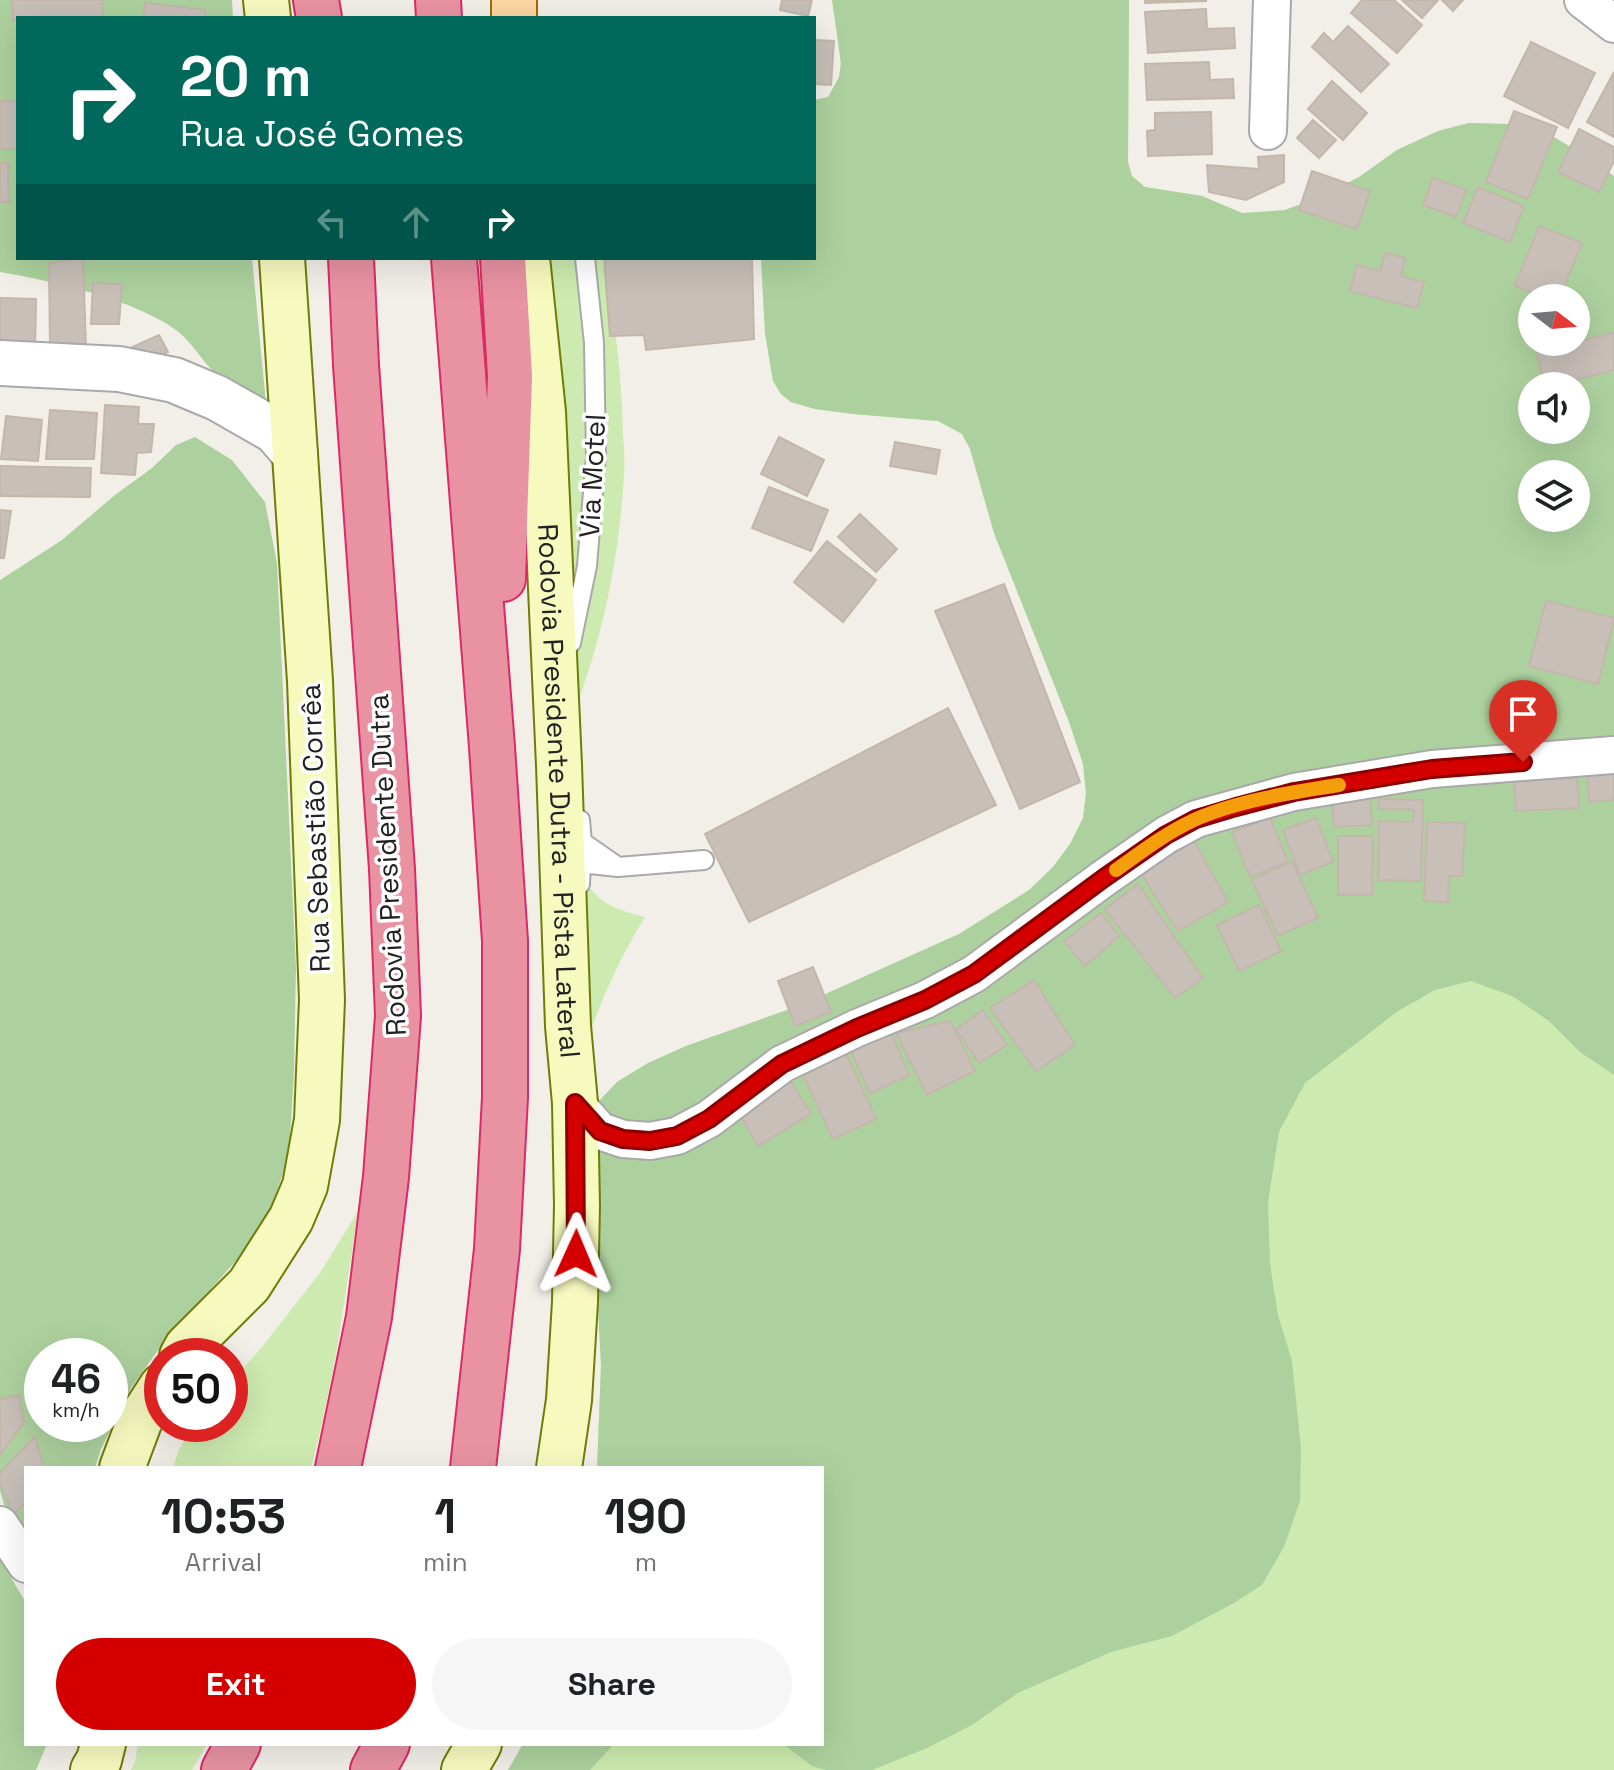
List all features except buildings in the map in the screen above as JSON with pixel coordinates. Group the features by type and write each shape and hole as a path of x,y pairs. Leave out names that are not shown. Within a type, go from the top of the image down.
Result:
{"highway":[{"path":"336,260 356,365"},
{"name":"Rodovia Presidente Dutra","path":"338,1466 369,1317 386,1177 398,1016 392,869 351,260"},
{"path":"454,260 505,941 505,1097 497,1249 473,1466"},
{"path":"503,260 510,376 501,647 515,815 505,941"},
{"path":"224,1770 237,1746"},
{"path":"373,1770 386,1746"}],"main road":[{"name":"Rua Sebastião Corrêa","path":"196,1338 249,1285 291,1219 305,1186 317,1120 322,1000 310,681 282,260"},
{"name":"Rodovia Presidente Dutra - Pista Lateral","path":"527,260 543,412 568,774 568,1026 575,1103 577,1205 569,1400 559,1466"},
{"path":"123,1466 144,1414"},
{"path":"93,1770 102,1746"},
{"path":"464,1770 478,1746"}],"street":[{"path":"1268,131 1272,0"},
{"path":"1583,0 1614,24"},
{"path":"0,363 119,369 174,380 253,417 275,431 295,454"},
{"path":"575,1103 600,1131 623,1139 650,1141 677,1136 709,1119 782,1064 925,1000 974,974 1104,878 1166,835 1196,819 1294,792 1432,769 1614,755"},
{"path":"0,1525 24,1561"}],"lane":[{"name":"Via Motel","path":"585,260 594,343 596,456 587,566 571,639 568,774 582,842 618,867"},
{"path":"568,1026 581,863 618,867 704,860"}],"green space":[{"path":"0,0 232,0 233,16 16,16 16,260 252,260 266,403 219,376 181,334 138,309 43,280 0,272"},
{"path":"832,0 1129,0 1128,162 1132,176 1145,187 1202,196 1242,213 1264,215 1320,197 1359,177 1397,150 1438,131 1469,123 1507,124 1614,176 1614,1770 508,1770 522,1746 824,1746 824,1466 597,1466 601,1365 594,1229 617,1082 648,1063 686,1046 801,1005 959,934 1029,890 1053,867 1070,844 1083,818 1086,793 1083,764 994,533 970,449 962,434 938,421 815,409 791,402 773,381 765,333 761,260 816,260 816,100 827,97 835,88 840,59"},
{"path":"832,0 1129,0 1128,162 1132,176 1145,187 1202,196 1242,213 1285,210 1359,177 1397,150 1438,131 1469,123 1507,124 1552,136 1614,176 1614,1075 1580,1052 1549,1021 1512,996 1471,981 1435,990 1398,1011 1305,1083 1279,1132 1268,1202 1270,1264 1278,1315 1292,1361 1301,1448 1300,1501 1284,1547 1262,1585 1172,1636 1111,1652 1018,1693 972,1725 927,1748 872,1770 826,1770 812,1766 786,1746 824,1746 824,1466 597,1466 601,1365 594,1229 600,1132 596,1104 617,1082 648,1063 686,1046 801,1005 959,934 1029,890 1053,867 1070,844 1083,818 1086,793 1083,764 994,533 970,449 962,434 938,421 815,409 791,402 773,381 765,333 761,260 816,260 816,100 828,97 839,77 841,64"},
{"path":"540,260 605,260 621,389 622,507 600,631 571,720"},
{"path":"195,437 232,460 265,502 277,563 296,968 289,1155 271,1209 242,1254 167,1338 144,1338 144,1370 128,1394 128,1338 24,1338 24,1442 104,1442 96,1466 24,1466 24,1550 9,1522 0,1491 0,580 62,540 152,468 176,445"},
{"path":"584,880 597,896 610,905 645,917 612,979 586,1044"},
{"path":"358,1211 333,1372 312,1466 174,1466 184,1442 248,1442 248,1363 320,1273"},
{"path":"0,1559 24,1600 24,1746 46,1746 36,1770 0,1770"},
{"path":"138,1746 206,1746 192,1770 131,1770"},
{"path":"522,1746 612,1746 590,1770 508,1770"}],"slow traffic":[{"path":"1116,870 1166,835 1196,819 1294,792 1339,785"}],"route":[{"path":"576,1254 575,1103 600,1131 623,1139 650,1141 677,1136 709,1119 782,1064 925,1000 974,974 1104,878 1166,835 1196,819 1294,792 1432,769 1523,762"}]}
